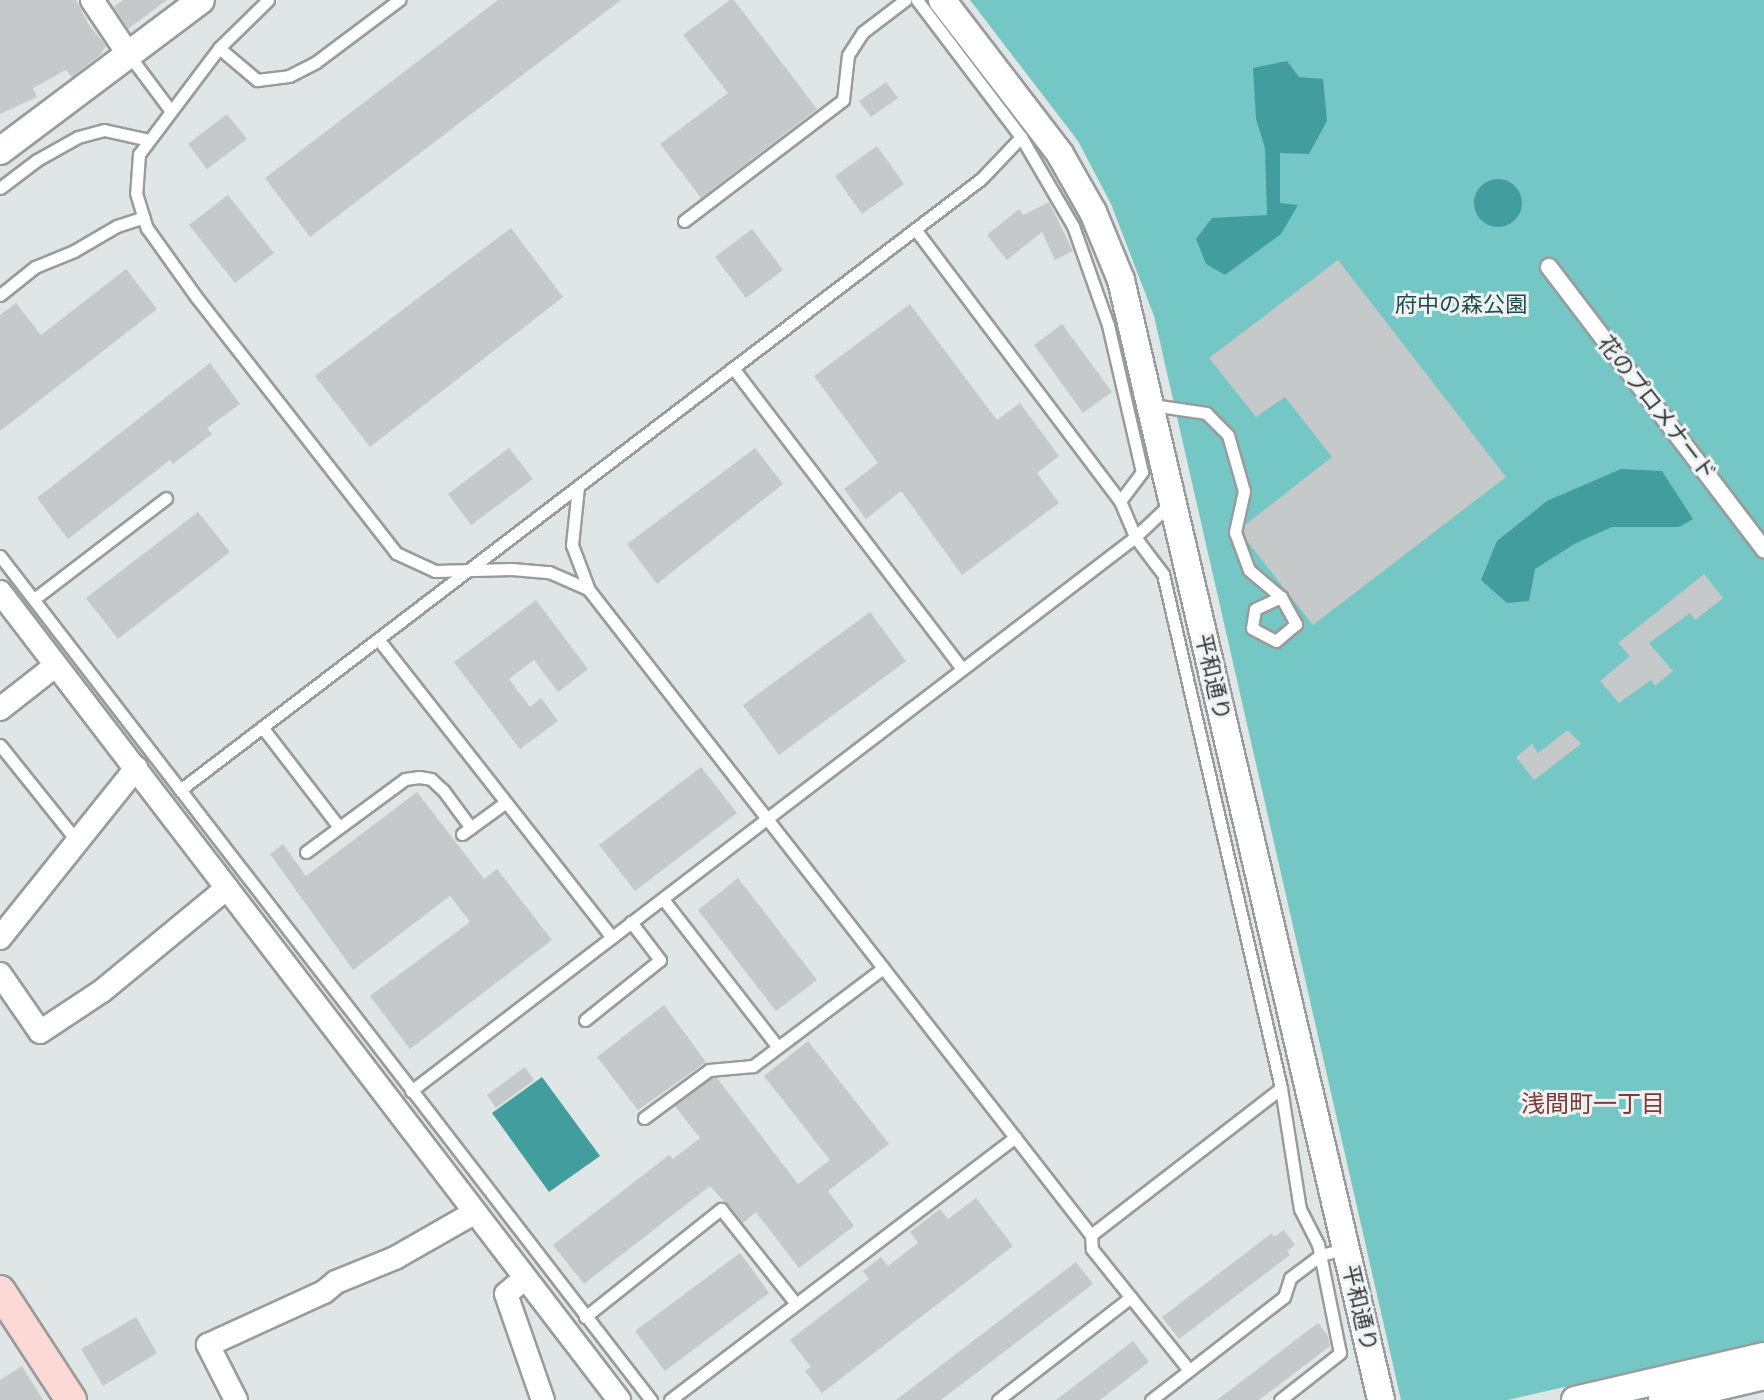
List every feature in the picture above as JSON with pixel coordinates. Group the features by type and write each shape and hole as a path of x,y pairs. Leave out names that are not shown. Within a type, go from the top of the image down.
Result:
{"main road":[{"path":"0,1291 71,1400"}],"street":[{"path":"92,0 129,55"},
{"path":"0,151 201,0"},
{"name":"平和通り","path":"942,0 1060,154 1086,198 1121,280 1381,1400"},
{"name":"花のプロメナード","path":"1549,267 1764,549"},
{"path":"0,592 619,1400"},
{"path":"0,709 55,666"},
{"path":"0,938 136,768"},
{"path":"0,974 40,1032 102,991 227,888"},
{"path":"236,1400 208,1345 324,1292 336,1282 395,1258 474,1213"},
{"path":"524,1279 506,1294 543,1400"},
{"path":"1575,1400 1764,1356"},
{"path":"1662,1400 1764,1376"}],"lane":[{"path":"268,0 219,48 139,154 136,193 147,228 197,298 396,553 435,571 549,572 589,590"},
{"path":"219,48 257,80 289,76 316,62 399,0"},
{"path":"684,221 843,100 848,55 863,32 905,0"},
{"path":"917,0 1021,137 1073,226 1108,325 1142,472 1120,501"},
{"path":"129,55 170,110"},
{"path":"0,188 37,160 78,137 104,130 149,140"},
{"path":"180,790 981,179 1021,137"},
{"path":"0,295 35,267 74,251 117,226 144,217"},
{"path":"915,229 1120,501 1135,537 1163,574 1281,1088 1300,1209 1320,1255 1340,1353 1280,1400"},
{"path":"733,368 962,669"},
{"path":"1151,405 1206,413 1228,435 1244,491 1235,532 1249,570 1281,597"},
{"path":"578,487 572,545 589,590 1091,1235 1092,1249 1189,1370"},
{"path":"34,599 166,498"},
{"path":"411,1091 1135,537 1173,501"},
{"path":"0,556 651,1400"},
{"path":"378,639 612,937"},
{"path":"262,727 339,827"},
{"path":"0,745 76,840"},
{"path":"306,852 405,779 431,779 443,790 467,831 506,802"},
{"path":"663,899 778,1047"},
{"path":"585,1020 660,960 631,922"},
{"path":"644,1118 709,1070 753,1066 883,968"},
{"path":"1091,1235 1281,1088"},
{"path":"670,1400 1015,1137"},
{"path":"585,1317 721,1209 796,1304"},
{"path":"1151,1400 1284,1297 1290,1278 1320,1255 1346,1249"},
{"path":"998,1400 1131,1297"}],"green space":[{"name":"府中の森公園","path":"970,0 1764,0 1764,1341 1508,1400 1401,1400 1154,316 1111,204 1078,141"}],"shaded area":[{"path":"1287,61 1299,77 1323,79 1327,121 1309,154 1280,153 1280,203 1298,205 1281,234 1225,275 1206,264 1196,239 1212,218 1267,215 1265,148 1256,119 1253,68"},
{"path":"1498,179 1515,186 1522,203 1515,220 1498,227 1481,220 1474,203 1481,186"},
{"path":"1621,469 1662,471 1693,519 1679,527 1612,527 1576,543 1535,569 1529,601 1507,603 1481,580 1497,541 1547,501"},
{"path":"542,1077 600,1156 549,1192 492,1113"}],"building":[{"path":"0,0 76,0 89,25 106,46 100,55 72,77 66,70 33,88 37,97 0,114"},
{"path":"123,0 167,0 128,29 114,7"},
{"path":"498,0 621,0 310,237 265,178"},
{"path":"734,0 817,109 701,198 660,144 728,93 683,35"},
{"path":"886,82 898,98 871,117 859,101"},
{"path":"227,114 247,139 207,169 188,144"},
{"path":"877,146 904,184 862,214 835,176"},
{"path":"228,195 274,253 235,283 189,225"},
{"path":"1049,202 1073,251 1055,260 1042,232 1007,260 987,235 1019,209 1023,215"},
{"path":"511,228 563,297 370,447 315,376"},
{"path":"752,229 783,270 746,298 715,257"},
{"path":"1338,260 1506,477 1313,625 1247,541 1244,531 1245,525 1332,457 1285,397 1256,417 1209,358"},
{"path":"126,269 157,309 0,431 0,315 16,303 41,335"},
{"path":"910,304 997,420 1020,403 1059,456 1037,473 1059,503 962,575 901,491 866,519 844,489 878,463 814,376"},
{"path":"1062,324 1112,392 1083,413 1034,345"},
{"path":"210,363 240,404 207,428 212,434 173,464 170,460 68,539 37,498"},
{"path":"509,448 533,479 471,525 448,494"},
{"path":"755,448 783,484 657,584 627,544"},
{"path":"198,512 230,552 118,639 86,598"},
{"path":"1704,574 1723,598 1695,620 1690,613 1649,643 1673,671 1655,686 1651,680 1619,703 1600,681 1630,656 1618,643"},
{"path":"536,600 588,669 558,692 534,660 509,679 530,707 541,698 558,721 520,749 454,662"},
{"path":"870,612 906,661 779,755 743,705"},
{"path":"1568,730 1581,744 1534,780 1516,757 1532,744 1538,753"},
{"path":"701,767 737,813 635,891 599,845"},
{"path":"417,792 484,879 497,869 552,940 410,1049 370,996 470,922 450,896 353,970 270,854 283,844 306,876"},
{"path":"738,878 817,980 776,1011 698,910"},
{"path":"664,1005 706,1062 638,1110 597,1057"},
{"path":"808,1041 889,1144 828,1191 854,1226 799,1268 756,1212 743,1223 710,1186 584,1284 553,1245 669,1155 673,1159 700,1138 675,1106 712,1078 717,1078 798,1184 830,1160 764,1076"},
{"path":"525,1067 534,1080 496,1108 487,1095"},
{"path":"976,1198 1013,1246 822,1393 805,1371 811,1367 790,1340 869,1279 863,1271 881,1257 888,1266 918,1243 910,1232 940,1209 948,1219"},
{"path":"1284,1230 1295,1245 1287,1251 1290,1255 1179,1339 1162,1317 1272,1233 1274,1237"},
{"path":"740,1253 769,1293 665,1371 635,1331"},
{"path":"1076,1262 1093,1284 941,1400 896,1400"},
{"path":"136,1317 157,1353 103,1386 81,1349"},
{"path":"1318,1323 1328,1336 1330,1346 1259,1400 1217,1400"},
{"path":"1133,1341 1149,1362 1100,1400 1056,1400"},
{"path":"22,1366 43,1400 0,1400 0,1380"}],"district":[{"name":"浅間町一丁目","path":"1593,1104"}]}
